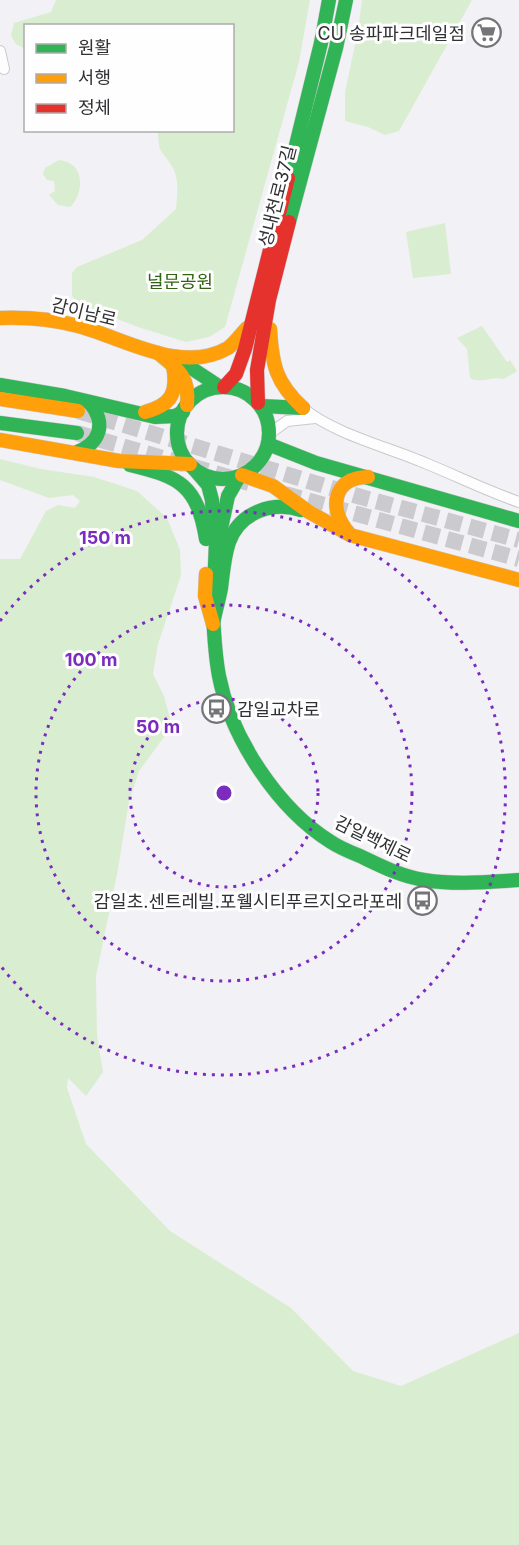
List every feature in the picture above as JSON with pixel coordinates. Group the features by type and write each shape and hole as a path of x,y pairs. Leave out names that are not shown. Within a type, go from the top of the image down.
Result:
{"main road":[{"name":"성내천로37길","path":"259,405 257,370 269,300 304,137 329,0"},
{"name":"성내천로37길","path":"222,387 231,380 239,368 304,137 336,48 346,0"},
{"path":"269,300 271,355 276,377 284,389 303,408"},
{"name":"감이남로","path":"0,318 40,320 79,326 158,353 222,387"},
{"path":"174,361 217,353 240,339 251,321"},
{"path":"174,361 186,381 189,394 178,426 181,452 208,485 216,541"},
{"path":"0,399 146,412 160,408 167,403 174,391 177,381 174,361"},
{"path":"0,385 99,412 98,436 91,446 75,453"},
{"path":"124,410 155,417 175,416 199,394 222,387 243,391 259,405 267,420 269,439 261,460 240,476 232,486 222,531 216,541"},
{"path":"259,405 303,408"},
{"path":"0,423 77,433"},
{"path":"269,439 287,453 316,463 519,521"},
{"path":"0,440 119,461 178,481 198,507 204,524 207,546 205,596 213,624"},
{"path":"119,461 171,462 193,467 216,479 240,476 273,486 309,512 350,535 519,580"},
{"path":"350,535 339,523 336,500 342,488 349,481 369,477"},
{"path":"213,624 229,539 244,518 275,505 285,505 309,512"},
{"name":"감일백제로","path":"216,541 213,624 216,658 224,698 236,729 261,773 288,805 328,840 392,872 426,881 460,885 519,880"}],"street":[{"path":"0,51 4,69"},
{"path":"303,408 316,418 353,435 519,502"},
{"path":"269,439 287,421 316,418"}],"green space":[{"name":"널문공원","path":"56,0 310,0 299,62 225,327 209,337 186,342 78,304 72,296 72,273 77,267 142,240 176,209 176,175 160,149 158,132 234,132 234,24 24,24 24,48 16,44 11,36 14,23 51,12"},
{"path":"362,0 472,0 399,131 385,135 368,127 345,121 345,92"},
{"path":"59,160 74,166 80,179 79,194 70,207 58,205 49,195 55,191 54,181 47,180 43,174 45,168"},
{"path":"445,223 451,274 413,278 406,232"},
{"path":"482,326 507,362 510,360 517,371 504,379 474,380 470,378 467,349 457,338"},
{"path":"0,459 41,469 94,477 137,491 167,518 180,550 181,575 158,644 153,674 164,696 172,726 139,771 129,801 96,976 97,1036 103,1072 86,1096 68,1078 67,1088 86,1144 170,1231 291,1308 353,1371 401,1386 519,1333 519,1545 0,1545 0,559 20,559 46,511 58,505 75,508 80,501 73,495 49,498 0,480"}],"tunnel":[{"path":"78,411 361,497 519,540"},
{"path":"77,433 249,483"},
{"path":"285,494 519,559"}],"traffic: fast":[{"path":"288,178 321,43 329,0"},
{"path":"289,222 336,48 346,0"},
{"path":"176,358 220,387"},
{"path":"0,385 65,396 155,417 175,416 183,412"},
{"path":"223,387 249,395 261,407 269,433 261,459 249,471 223,479 197,471 185,459 177,433 185,407 197,395 223,387"},
{"path":"75,453 91,444 98,432 98,417 89,402"},
{"path":"261,406 303,408"},
{"path":"0,423 77,433"},
{"path":"268,444 316,463 519,521"},
{"path":"130,465 162,474 183,486 197,506 206,539"},
{"path":"195,470 208,485 212,500 213,530 216,541 214,589"},
{"path":"220,533 228,496 239,477"},
{"path":"213,624 226,553 234,532 241,523 258,511 279,507 301,510"},
{"path":"213,613 219,676 234,723 246,747 275,791 311,828 341,848 407,876 436,882 459,883 519,880"}],"traffic: slow":[{"path":"0,318 39,319 68,324 96,331 153,352 191,358 210,355 228,348 247,328"},
{"path":"270,329 277,373 281,382 303,408"},
{"path":"158,353 181,374 187,387 187,405"},
{"path":"145,412 161,406 171,396 175,383 173,365"},
{"path":"0,399 78,411"},
{"path":"0,440 119,461 190,464"},
{"path":"242,475 273,486 309,512 350,535 519,580"},
{"path":"348,532 338,514 337,496 347,482 356,478 368,477"},
{"path":"206,574 205,596 213,624"}],"traffic: jam":[{"path":"224,387 236,374 245,349 288,178"},
{"path":"258,403 257,370 269,300 289,222"}],"place":[{"name":"CU 송파파크데일점","path":"486,33"},
{"name":"감일교차로","path":"216,709"},
{"name":"감일초.센트레빌.포웰시티푸르지오라포레","path":"423,901"}]}
